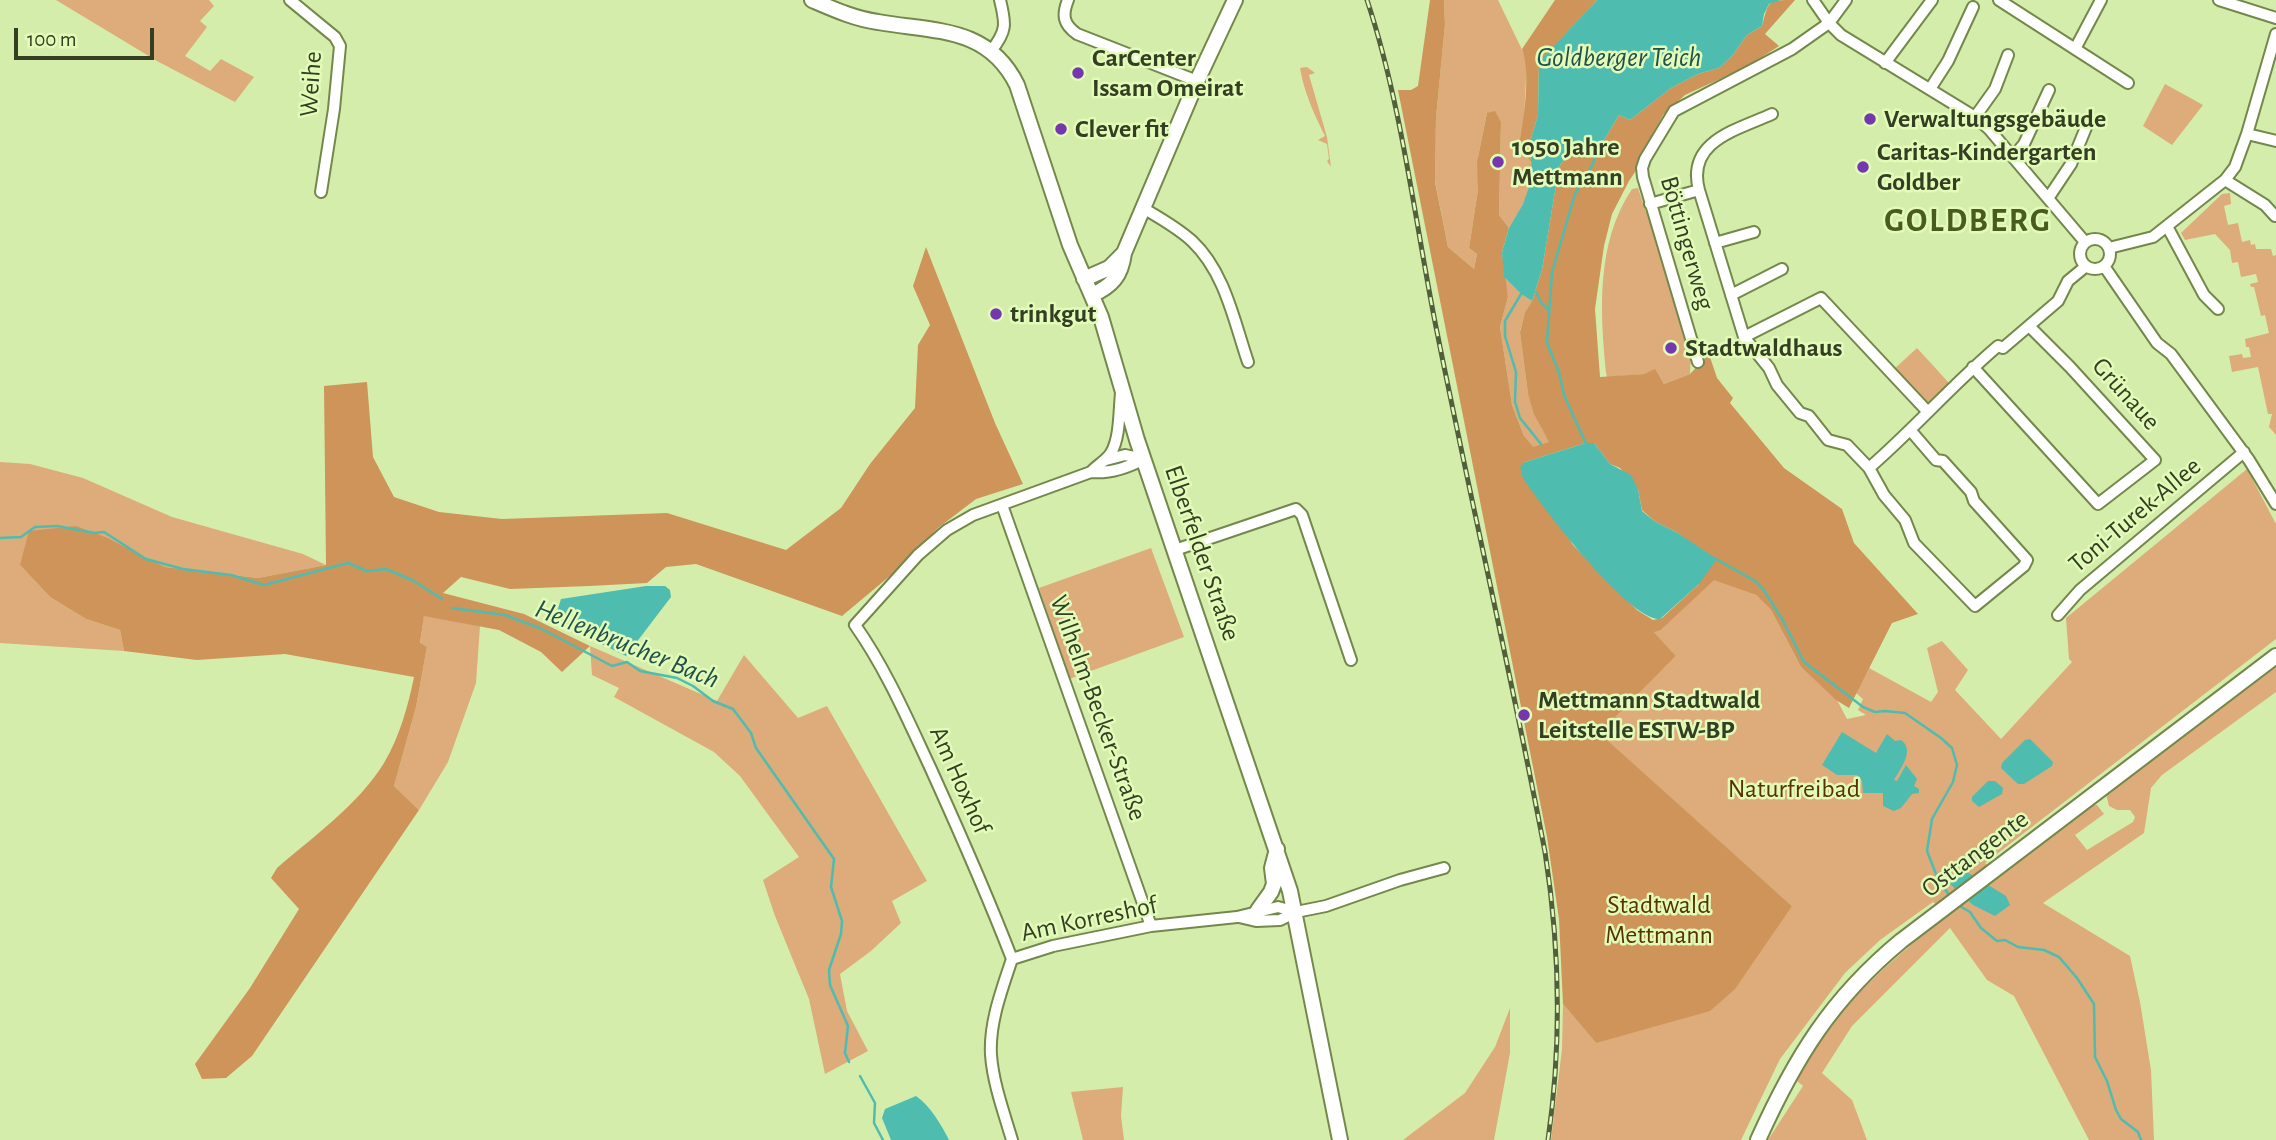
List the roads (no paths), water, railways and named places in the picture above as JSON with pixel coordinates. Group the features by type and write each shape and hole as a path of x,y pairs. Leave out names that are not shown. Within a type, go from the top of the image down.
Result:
{"main road":[{"path":"812,0 871,21 956,34 991,51"},
{"path":"1092,295 1112,284 1120,271 1124,253 1143,208 1235,0"},
{"name":"Elberfelder Straße","path":"991,51 1007,67 1017,85 1069,241 1105,328 1143,459 1278,849 1296,912 1340,1140"},
{"path":"1084,279 1109,268 1124,253"},
{"name":"Osttangente","path":"1758,1140 1795,1063 1823,1021 1864,974 1921,926 2276,656"},
{"path":"1258,910 1274,884 1272,868 1278,849"}],"street":[{"name":"Weihe","path":"290,0 335,37 340,46 334,109 321,192"},
{"path":"991,51 1003,36 1005,22 1000,0"},
{"path":"1068,0 1063,15 1065,24 1077,34 1197,81"},
{"path":"1813,0 1829,23 1842,35 1975,117 2014,156 2085,242"},
{"name":"Böttingerweg","path":"1698,362 1650,204 1642,169 1645,159 1674,111 1781,55 1829,23 1846,0"},
{"path":"1885,63 1932,0"},
{"path":"1999,0 2128,83"},
{"path":"2075,49 2101,0"},
{"path":"2219,0 2276,18"},
{"path":"1930,89 1948,61 1973,7"},
{"path":"2109,248 2153,237 2168,228 2225,180 2235,167 2247,134 2276,34"},
{"path":"1975,117 1995,89 2008,55"},
{"path":"2014,156 2024,144 2049,90"},
{"path":"1772,114 1722,136 1707,147 1697,168 1699,190 1744,337 1800,413 1809,416 1828,440 1847,445 1869,468 1884,495 1905,520 1914,542 1975,606 2024,566 2027,560 1942,461 1936,460 1910,431"},
{"path":"2049,197 2071,164 2087,125"},
{"path":"2247,134 2276,141"},
{"path":"2225,180 2265,205 2275,216"},
{"path":"1650,204 1699,190"},
{"path":"1143,208 1179,230 1206,256 1224,289 1248,362"},
{"path":"2168,228 2203,295 2218,310"},
{"path":"1715,243 1754,232"},
{"path":"2097,239 2109,248 2110,258 2104,266 2095,270 2085,267 2080,258 2079,253 2085,242 2097,239"},
{"path":"2104,266 2157,343 2171,354 2244,452 2276,504"},
{"path":"1869,468 1910,431 1973,366 1998,345 2003,348 2058,301 2068,281 2085,267"},
{"path":"1731,295 1782,269"},
{"path":"1744,337 1821,298 1927,411"},
{"name":"Grünaue","path":"1973,366 2098,504 2155,460 2029,326"},
{"path":"1002,505 1091,472 1104,461 1110,454 1118,433 1117,420 1122,391"},
{"name":"Toni-Turek-Allee","path":"2058,615 2080,590 2244,452"},
{"path":"1104,461 1125,454 1143,459"},
{"path":"1091,472 1102,473 1129,468 1143,459"},
{"name":"Am Hoxhof","path":"1002,505 973,515 947,530 918,555 855,625 872,648 900,703 987,893 1012,959"},
{"name":"Wilhelm-Becker-Straße","path":"1002,505 1152,926"},
{"path":"1175,550 1296,509 1302,514 1351,660"},
{"path":"1296,912 1326,906 1444,867"},
{"name":"Am Korreshof","path":"1012,1140 991,1054 991,1036 1000,995 1012,959 1053,946 1152,926 1237,917 1278,907 1296,912"},
{"name":"Am Korreshof","path":"1237,917 1256,921 1280,920 1296,912"}],"water":[{"name":"Goldberger Teich","path":"1597,0 1781,0 1769,4 1762,26 1747,35 1732,56 1719,68 1698,74 1671,88 1630,120 1619,115 1597,152 1572,148 1559,167 1542,270 1532,301 1504,277 1502,252 1509,228 1523,204 1532,179 1530,142 1538,115 1539,62"},
{"path":"1586,443 1594,443 1610,464 1631,475 1638,489 1642,511 1717,559 1699,584 1660,619 1646,615 1608,583 1566,535 1523,478 1520,467 1525,462"},
{"path":"646,586 665,586 670,590 671,597 626,656 554,621 561,599"},
{"path":"1842,732 1876,753 1887,734 1895,741 1901,740 1905,744 1907,754 1894,780 1897,781 1906,765 1917,779 1914,786 1919,789 1919,793 1912,794 1901,808 1894,811 1883,806 1883,793 1863,793 1862,781 1857,775 1837,775 1822,765"},
{"path":"2030,739 2053,762 2052,766 2024,784 2018,784 2001,768 2002,763 2025,740"},
{"path":"1988,781 1995,781 2003,788 2002,794 1979,807 1972,801 1972,797"},
{"path":"1967,872 2006,896 2010,905 1995,916 1973,905 1950,884 1951,878"},
{"path":"916,1096 935,1116 949,1140 891,1140 882,1118 885,1109"}],"waterway":[{"path":"1587,446 1564,395 1559,372 1547,343 1552,272 1575,194 1597,152"},
{"path":"1536,292 1542,304 1549,310"},
{"path":"1521,294 1505,321 1505,336 1516,372 1515,402 1520,418 1541,444"},
{"name":"Hellenbrucher Bach","path":"0,538 21,537 35,527 57,526 95,533 104,532 146,559 183,569 231,575 264,585 348,563 367,571 386,569 414,581 442,599"},
{"path":"1716,559 1755,581 1763,589 1804,662 1863,707 1875,712 1905,713 1952,748 1957,765 1953,782 1932,819 1927,851 1936,874 1950,897"},
{"name":"Hellenbrucher Bach","path":"452,608 505,615 542,629 612,666 627,662 640,671 677,678 713,701 733,709 751,733 756,748 834,859 831,887 842,921 841,934 829,970 830,985 848,1026 845,1053 849,1062"},
{"path":"1958,905 1970,912 1981,928 1997,941 2005,940 2018,947 2044,950 2059,957 2077,978 2094,1004 2095,1057 2107,1081 2116,1110 2121,1119 2138,1132 2141,1140"},
{"name":"Hellenbrucher Bach","path":"860,1076 875,1103 874,1123 883,1140"}],"railway":[{"path":"1367,0 1399,122 1437,332 1545,852 1554,924 1557,996 1556,1068 1548,1140"}],"place":[{"name":"CarCenter Issam Omeirat","path":"1078,73"},
{"name":"Verwaltungsgebäude","path":"1870,119"},
{"name":"Clever fit","path":"1061,129"},
{"name":"1050 Jahre Mettmann","path":"1498,162"},
{"name":"Caritas-Kindergarten Goldber","path":"1863,167"},
{"name":"trinkgut","path":"996,314"},
{"name":"Stadtwaldhaus","path":"1671,348"},
{"name":"Mettmann Stadtwald Leitstelle ESTW-BP","path":"1524,715"}],"district":[{"name":"GOLDBERG","path":"1968,221"}],"park label":[{"name":"Naturfreibad","path":"1794,789"},
{"name":"Stadtwald Mettmann","path":"1659,920"}]}
